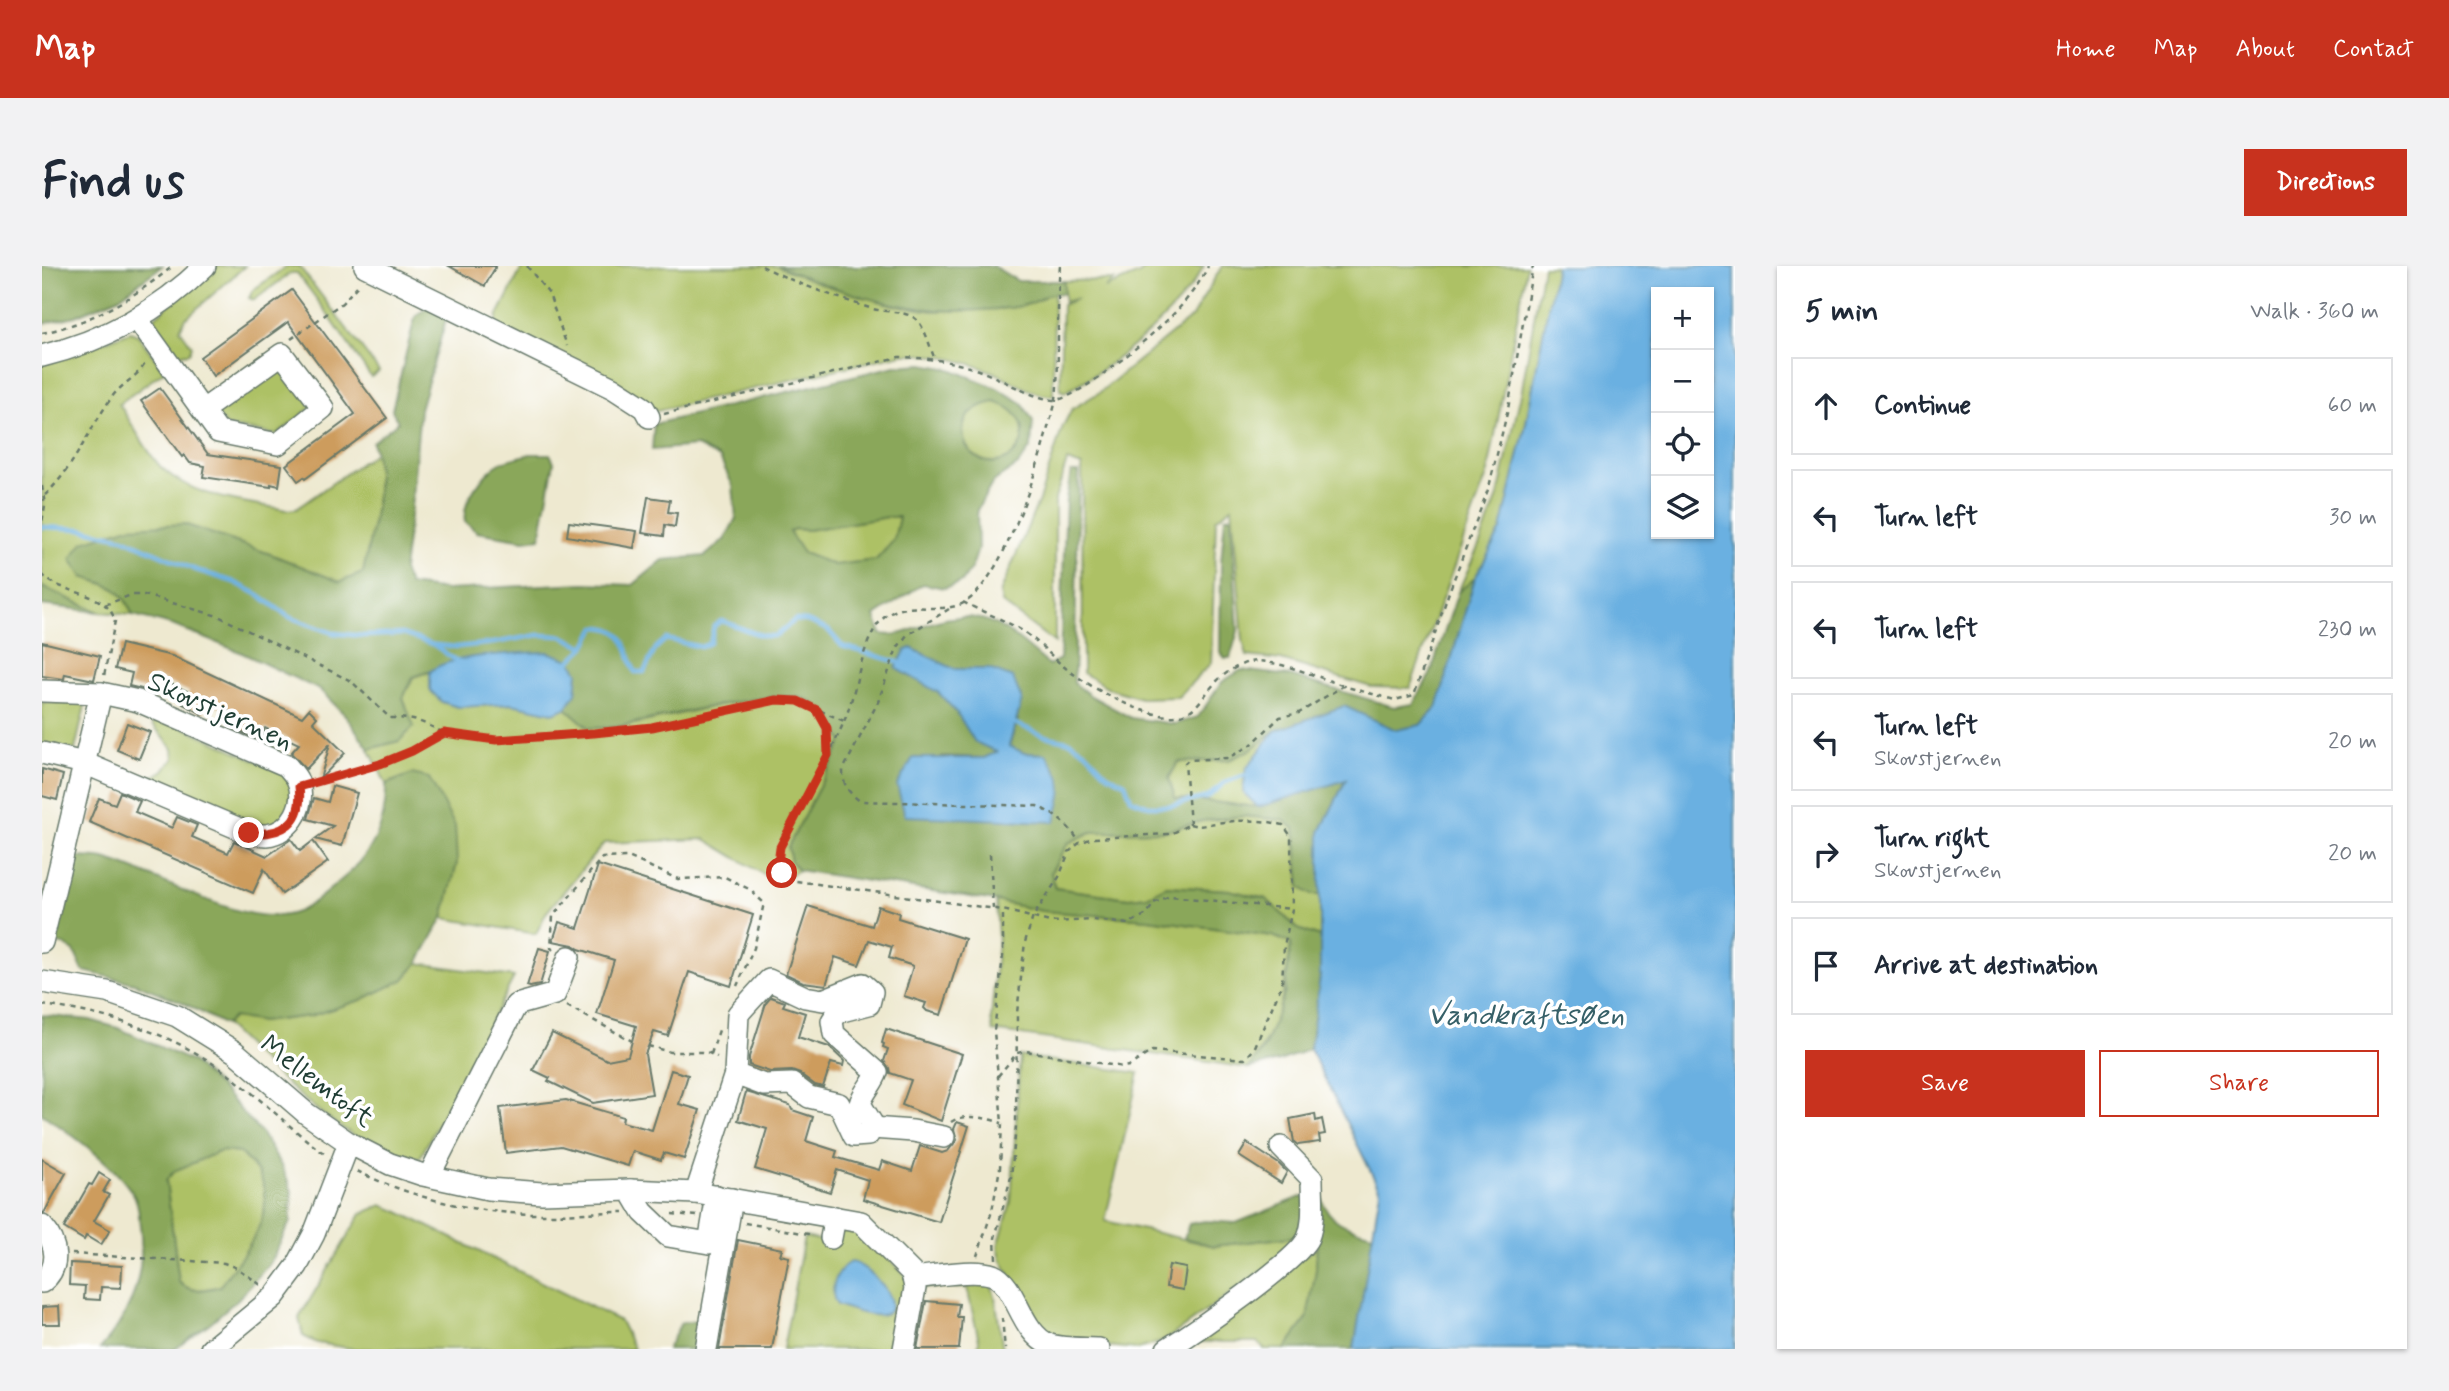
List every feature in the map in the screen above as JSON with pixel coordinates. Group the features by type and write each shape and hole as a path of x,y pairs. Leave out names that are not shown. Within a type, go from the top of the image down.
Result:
{"street":[{"path":"42,356 90,342 137,319 173,294 205,266"},
{"path":"367,267 629,397 644,408 649,417"},
{"path":"137,319 218,432 278,444 323,408 282,354 203,410"},
{"name":"Skovstjernen","path":"42,691 101,694 138,701 164,710 287,766 297,779 299,808 292,822 278,832 266,835 249,833 84,763 42,753"},
{"path":"42,942 101,694"},
{"path":"429,1176 516,1005 555,994 569,957"},
{"path":"695,1193 735,1071 737,1014 769,980 805,997 823,1000 863,984 872,992 870,1004 838,1012 832,1021 834,1034 877,1072 860,1104 873,1125 868,1135 854,1136 839,1104 809,1097 792,1084 764,1085 735,1071"},
{"name":"Mellemtoft","path":"42,982 107,992 177,1016 235,1052 307,1114 349,1143 390,1164 488,1189 542,1193 630,1190 695,1193 724,1198 833,1228 861,1222 912,1273 913,1278"},
{"path":"872,1128 944,1137"},
{"path":"216,1348 274,1297 297,1266 314,1234 349,1143"},
{"path":"1167,1349 1271,1275 1306,1242 1312,1226 1312,1179 1281,1147"},
{"path":"630,1190 643,1212 668,1236 709,1243 724,1198"},
{"path":"706,1349 724,1198"},
{"path":"42,1226 52,1240 56,1254 51,1275 42,1282"},
{"path":"904,1349 915,1288 913,1278 980,1273 996,1276 1007,1289 1032,1333 1051,1345 1099,1349"}],"path":[{"path":"42,333 76,324 110,308 173,266"},
{"path":"527,266 549,294 575,369"},
{"path":"762,266 792,281 877,310 912,316 919,323 934,358"},
{"path":"1060,266 1056,400 1035,478 1013,530 988,577 970,599 907,635 896,650 878,702 843,771 843,782 847,791 860,801 1037,806 1070,827 1080,843"},
{"path":"649,417 899,357 934,358 982,372 1032,395 1056,400 1067,398 1115,365 1180,307 1208,266"},
{"path":"963,602 1022,630 1065,668 1099,691 1166,716 1186,712 1201,703 1217,682 1235,668 1250,662 1269,663 1298,670 1395,700 1414,695 1489,487 1508,409 1533,266"},
{"path":"282,354 291,339 342,303 355,290 367,267"},
{"path":"45,495 74,457 112,397 142,369 154,343"},
{"path":"42,486 45,495 42,521"},
{"path":"42,574 55,583 105,605 113,613 115,621 101,694"},
{"path":"105,605 131,595 144,595 218,616 351,681 390,718 419,720 444,733 496,740 594,733 652,727 776,700 798,701 844,721"},
{"path":"951,608 908,607 891,613 879,624 867,644 854,696 844,721 780,847 778,862 782,873 796,881 1003,910 1050,922 1094,920 1128,924 1147,914 1154,903 1170,897 1292,909"},
{"path":"1189,824 1185,763 1193,758 1228,758 1251,745 1280,717 1299,713 1343,686"},
{"path":"817,710 827,728 828,755"},
{"path":"299,787 380,764 412,751 444,733"},
{"path":"996,1276 995,1238 1011,1177 1016,1126 1017,1052 1017,1013 1025,942 1033,917 1059,877 1069,852 1092,838 1171,834 1189,824 1200,828 1214,823 1266,820 1283,825 1291,836 1292,909 1284,946 1282,984 1254,1049 1245,1059 1152,1051 1123,1067 1026,1051 1017,1052 998,1076"},
{"path":"990,853 993,909"},
{"path":"569,957 551,948 553,916 601,858 628,857 678,880 725,877 749,889 764,903 754,948 738,985 730,994"},
{"path":"976,1259 992,1211 1000,1168 1002,1123 994,1031 1003,956 1003,910"},
{"path":"555,994 571,1009 632,1041"},
{"path":"711,1054 719,1030"},
{"path":"648,1046 670,1052 707,1052 735,1071"},
{"path":"944,1137 954,1119 973,1117 1002,1123"},
{"path":"56,1254 224,1263 257,1281 274,1297"}],"green space":[{"path":"42,266 162,266 118,298 75,316 42,324"},
{"path":"216,266 245,266 185,319 180,329 192,346 189,353 182,354 176,360 152,324 156,316"},
{"path":"287,266 299,266 379,371 371,377 297,273 291,273 254,300 249,298 253,290"},
{"path":"523,266 778,266 824,285 892,305 933,311 982,310 1030,304 1048,293 1054,293 1053,396 1037,393 971,364 937,356 902,354 657,411 497,327 497,317"},
{"path":"778,266 993,266 1018,281 1064,281 1064,294 1047,295 1035,302 1012,308 955,311 928,309 852,294"},
{"path":"1149,266 1204,266 1178,302 1143,338 1084,381 1065,392 1060,390 1062,305 1078,298 1064,302 1064,281 1114,280 1105,288 1139,274"},
{"path":"1222,266 1527,266 1488,472 1410,688 1371,687 1281,660 1247,656 1243,641 1232,507 1216,519 1211,663 1178,697 1141,698 1111,689 1083,673 1082,466 1067,461 1055,499 1055,643 1002,603 1000,593 1039,500 1063,426 1072,409 1100,392 1192,317"},
{"path":"1543,266 1556,266 1525,428 1501,530 1475,578 1458,592 1498,496 1522,389"},
{"path":"428,307 447,316 420,409 403,570 409,585 446,590 584,583 633,585 663,560 705,556 725,539 736,518 733,486 720,458 697,446 652,450 654,424 895,366 923,364 950,369 997,388 1022,403 1033,421 1031,447 1018,465 993,482 977,510 978,549 972,567 962,582 945,588 923,584 875,616 881,634 899,634 948,618 981,619 1008,632 1049,665 1060,659 1066,499 1071,472 1079,472 1074,683 1091,696 1131,718 1175,724 1198,717 1222,682 1241,670 1290,676 1394,707 1413,704 1430,675 1458,592 1475,578 1437,708 1420,725 1396,730 1344,706 1275,731 1250,750 1229,760 1178,762 1169,778 1175,798 1258,807 1346,779 1320,832 1320,895 1312,895 1300,887 1295,829 1283,820 1244,816 1202,821 1165,831 1091,832 1068,843 1051,872 1055,888 1129,898 1147,896 1166,886 1229,890 1266,899 1298,929 1320,937 1320,977 1310,1049 1280,1061 1249,1068 1265,1046 1285,992 1291,943 1272,936 1148,919 1042,911 996,901 798,870 791,861 788,847 843,741 824,713 808,700 772,697 746,700 621,726 589,728 566,708 576,693 578,672 570,660 548,652 467,658 413,677 403,698 414,727 399,741 369,749 346,716 320,690 240,652 172,625 133,615 124,598 114,588 83,577 71,559 83,542 129,527 184,524 340,582 363,573 377,491 378,475 372,442 398,422 392,410 415,317","holes":["995,402 1011,410 1020,421 1023,433 1020,445 1013,454 1003,461 991,462 978,458 968,449 963,426 975,410","888,517 899,517 894,540 876,560 834,565 803,553 789,532 794,529 808,530","911,648 954,669 989,669 1018,720 1009,746 1024,753 1046,754 897,785 943,756 984,758 997,752 939,693 896,668 905,651"]},
{"path":"130,332 138,335 164,371 119,404 162,468 189,486 237,501 286,510 296,509 375,453 376,498 363,573 340,582 184,524 83,577 114,588 124,598 133,615 99,612 42,587 42,364"},
{"path":"280,364 314,405 277,435 226,426 217,416 217,411"},
{"path":"993,402 1010,407 1018,415 1023,432 1018,449 1010,457 993,462 976,457 968,449 963,432 968,415 976,407"},
{"path":"530,454 550,454 554,462 540,538 524,540 477,532 465,522 467,505 475,488 502,462"},
{"path":"1231,516 1238,631 1230,658 1225,658 1220,652 1221,562 1225,517"},
{"path":"899,517 894,540 876,560 834,565 803,553 789,532 794,529 808,530"},
{"path":"42,587 99,612 42,605"},
{"path":"430,672 430,690 442,702 458,707 512,704 553,713 566,708 589,728 634,724 744,700 792,696 808,700 819,708 843,741 788,847 791,861 798,870 778,883 705,839 604,843 546,913 536,934 443,918 457,863 412,774 386,784 369,749 399,741 403,698 413,677"},
{"path":"42,702 80,702 85,706 75,750 42,747"},
{"path":"154,714 282,772 292,784 291,811 269,827 258,828 145,781 163,771 174,759 173,749 153,725"},
{"path":"1275,731 1246,769 1243,792 1258,807 1175,798 1169,779 1178,762 1229,760 1250,750"},
{"path":"412,774 429,778 455,826 457,863 443,918 418,963 403,980 361,1000 310,1016 261,1022 233,1017 225,1025 182,1002 134,983 83,971 74,951 56,941 59,919 77,857 101,858 200,898 252,914 276,916 297,912 319,898 361,861 380,826 386,799 386,784"},
{"path":"1244,816 1284,820 1295,829 1300,887 1312,895 1320,895 1320,937 1298,929 1266,899 1229,890 1167,886 1147,896 1129,898 1055,888 1051,872 1068,843 1091,832 1165,831 1202,821"},
{"path":"996,901 1042,911 1148,919 1272,936 1291,943 1283,994 1274,1024 1249,1068 993,1031 991,1019 998,939"},
{"path":"418,963 514,977 420,1158 380,1148 347,1131 292,1089 225,1025 233,1017 261,1022 310,1016 361,1000 403,980"},
{"path":"42,1015 90,1020 118,1028 191,1061 220,1087 262,1134 283,1169 292,1192 290,1222 270,1263 238,1299 175,1349 100,1349 121,1322 134,1292 141,1260 137,1203 129,1188 107,1164 42,1114","holes":["221,1151 240,1153 261,1178 265,1193 261,1222 247,1249 220,1286 193,1290 179,1282 166,1181 174,1171"]},
{"path":"1020,1056 1139,1073 1105,1221 1214,1246 1299,1236 1291,1250 1164,1341 1138,1349 1052,1341 1038,1325 1001,1259 998,1246 1011,1202"},
{"path":"221,1151 240,1153 261,1178 265,1193 261,1222 247,1249 220,1286 188,1288 179,1282 166,1180 174,1171"},
{"path":"1301,1197 1321,1198 1329,1214 1335,1219 1373,1234 1354,1349 1285,1349 1307,1319 1316,1270 1317,1240 1299,1236 1214,1246 1184,1238 1189,1224 1205,1221 1236,1223"},
{"path":"382,1205 620,1321 634,1349 355,1349 317,1343 303,1336 299,1318 361,1214"},
{"path":"850,1227 864,1231 909,1280 898,1349 783,1349 804,1237 835,1243 840,1232"},
{"path":"1317,1247 1316,1270 1307,1319 1285,1349 1264,1349 1257,1342 1190,1342 1188,1339"},
{"path":"925,1281 982,1281 991,1284 1003,1349 978,1349 979,1340 967,1288 922,1288"},
{"path":"700,1321 696,1349 667,1349 681,1323"}],"water":[{"name":"Vandkraftsøen","path":"1556,266 1735,266 1735,1349 1354,1349 1380,1190 1310,1049 1320,977 1320,832 1346,780 1258,807 1243,792 1246,769 1275,731 1344,706 1396,730 1420,725 1437,708 1475,578 1501,530 1525,428"},
{"path":"911,648 954,669 989,669 1013,678 1022,700 1009,746 1024,753 1046,754 1058,773 1062,787 1055,822 905,816 897,785 913,758 984,758 997,752 975,742 957,713 939,693 896,668 905,651"},
{"path":"548,652 570,660 578,672 576,693 566,708 553,713 512,704 458,707 442,702 430,690 430,672 452,661"},
{"path":"850,1262 866,1270 883,1287 889,1296 889,1311 881,1315 870,1315 837,1305 833,1287 837,1275"}],"building":[{"path":"449,266 496,266 485,286"},
{"path":"292,290 387,418 305,479 304,477 298,481 286,465 355,414 288,322 213,376 200,357"},
{"path":"160,388 208,454 282,465 279,486 203,477 205,466 190,463 184,455 182,457 141,401"},
{"path":"648,497 670,500 668,512 677,513 675,527 665,525 664,536 642,533"},
{"path":"569,522 637,531 634,548 567,536"},
{"path":"42,642 100,656 94,680 65,674 64,679 42,676"},
{"path":"121,644 172,656 302,717 309,709 317,717 313,722 345,753 320,779 330,744 306,769 291,753 299,744 265,728 260,740 239,731 245,719 209,702 203,714 183,704 189,692 154,676 150,691 129,686 132,673 115,669"},
{"path":"127,723 150,732 139,759 117,750"},
{"path":"42,769 63,775 57,800 42,796"},
{"path":"332,786 357,793 342,846 315,839 333,826 308,819 314,798 328,802"},
{"path":"120,792 140,801 135,812 172,828 177,817 197,825 192,837 228,853 234,841 267,856 291,839 300,851 313,841 328,862 282,894 264,869 253,893 89,822 99,798 115,804"},
{"path":"598,865 753,915 731,986 689,972 668,1036 654,1032 645,1054 652,1094 593,1103 548,1081 550,1078 533,1070 552,1033 607,1060 628,1056 636,1026 597,1014 614,960 573,945 553,941 559,922 578,928"},
{"path":"808,906 872,926 878,906 899,913 898,918 965,939 941,1015 927,1011 924,1008 926,1003 904,996 913,966 889,958 892,947 869,940 859,965 835,957 826,985 803,982 786,974"},
{"path":"539,948 550,951 540,985 530,987 527,986"},
{"path":"771,997 785,1002 783,1006 805,1013 798,1037 829,1047 844,1061 843,1066 831,1063 823,1087 792,1071 770,1072 749,1065 749,1057 766,1003"},
{"path":"886,1029 962,1054 941,1121 902,1105 911,1080 890,1073 884,1061 888,1049 883,1047 882,1043"},
{"path":"671,1070 688,1075 679,1104 700,1110 684,1159 664,1153 661,1160 633,1151 628,1166 561,1146 506,1153 500,1108 566,1100 623,1117 622,1122 652,1130"},
{"path":"746,1092 790,1105 792,1110 813,1117 806,1141 837,1151 835,1157 879,1170 882,1161 912,1171 920,1146 942,1153 948,1151 957,1140 954,1129 957,1122 969,1126 939,1222 863,1199 868,1180 837,1170 830,1192 755,1169 767,1129 738,1120"},
{"path":"1315,1114 1316,1121 1322,1119 1325,1134 1319,1135 1320,1142 1298,1145 1294,1142 1290,1119"},
{"path":"1247,1143 1287,1172 1281,1183 1239,1156"},
{"path":"42,1159 66,1173 44,1213 42,1213"},
{"path":"99,1173 110,1180 103,1192 109,1195 94,1221 110,1230 101,1245 86,1236 84,1240 64,1228 89,1184 92,1185"},
{"path":"738,1240 782,1249 780,1255 789,1257 772,1349 719,1349"},
{"path":"70,1263 122,1266 121,1288 101,1287 100,1300 84,1299 85,1286 69,1285"},
{"path":"1169,1265 1186,1268 1183,1290 1166,1287"},
{"path":"926,1301 959,1304 957,1317 962,1317 959,1349 917,1349"},
{"path":"59,1306 60,1324 42,1324 42,1307"}],"waterway":[{"path":"42,527 81,529 123,538 193,569 234,582 259,595 289,617 333,633 364,636 403,634 434,645 461,664"},
{"path":"568,663 585,647 596,627 614,630 620,634 635,672 644,672 656,648 666,639 701,647 710,643 714,626 721,621 771,636 777,635 795,620 807,621 828,630 842,646 901,663"},
{"path":"435,645 457,647 538,635 562,636 585,647"},
{"path":"1014,723 1045,736 1071,742 1086,752 1107,774 1125,783 1131,799 1149,806 1168,806 1208,797 1224,783 1245,775"}],"route":[{"path":"249,833 266,835 278,832 292,822 299,808 299,787 380,764 412,751 444,733 496,740 594,733 652,727 776,700 798,701 817,710 827,728 828,755 780,847 778,862 782,873"}]}
